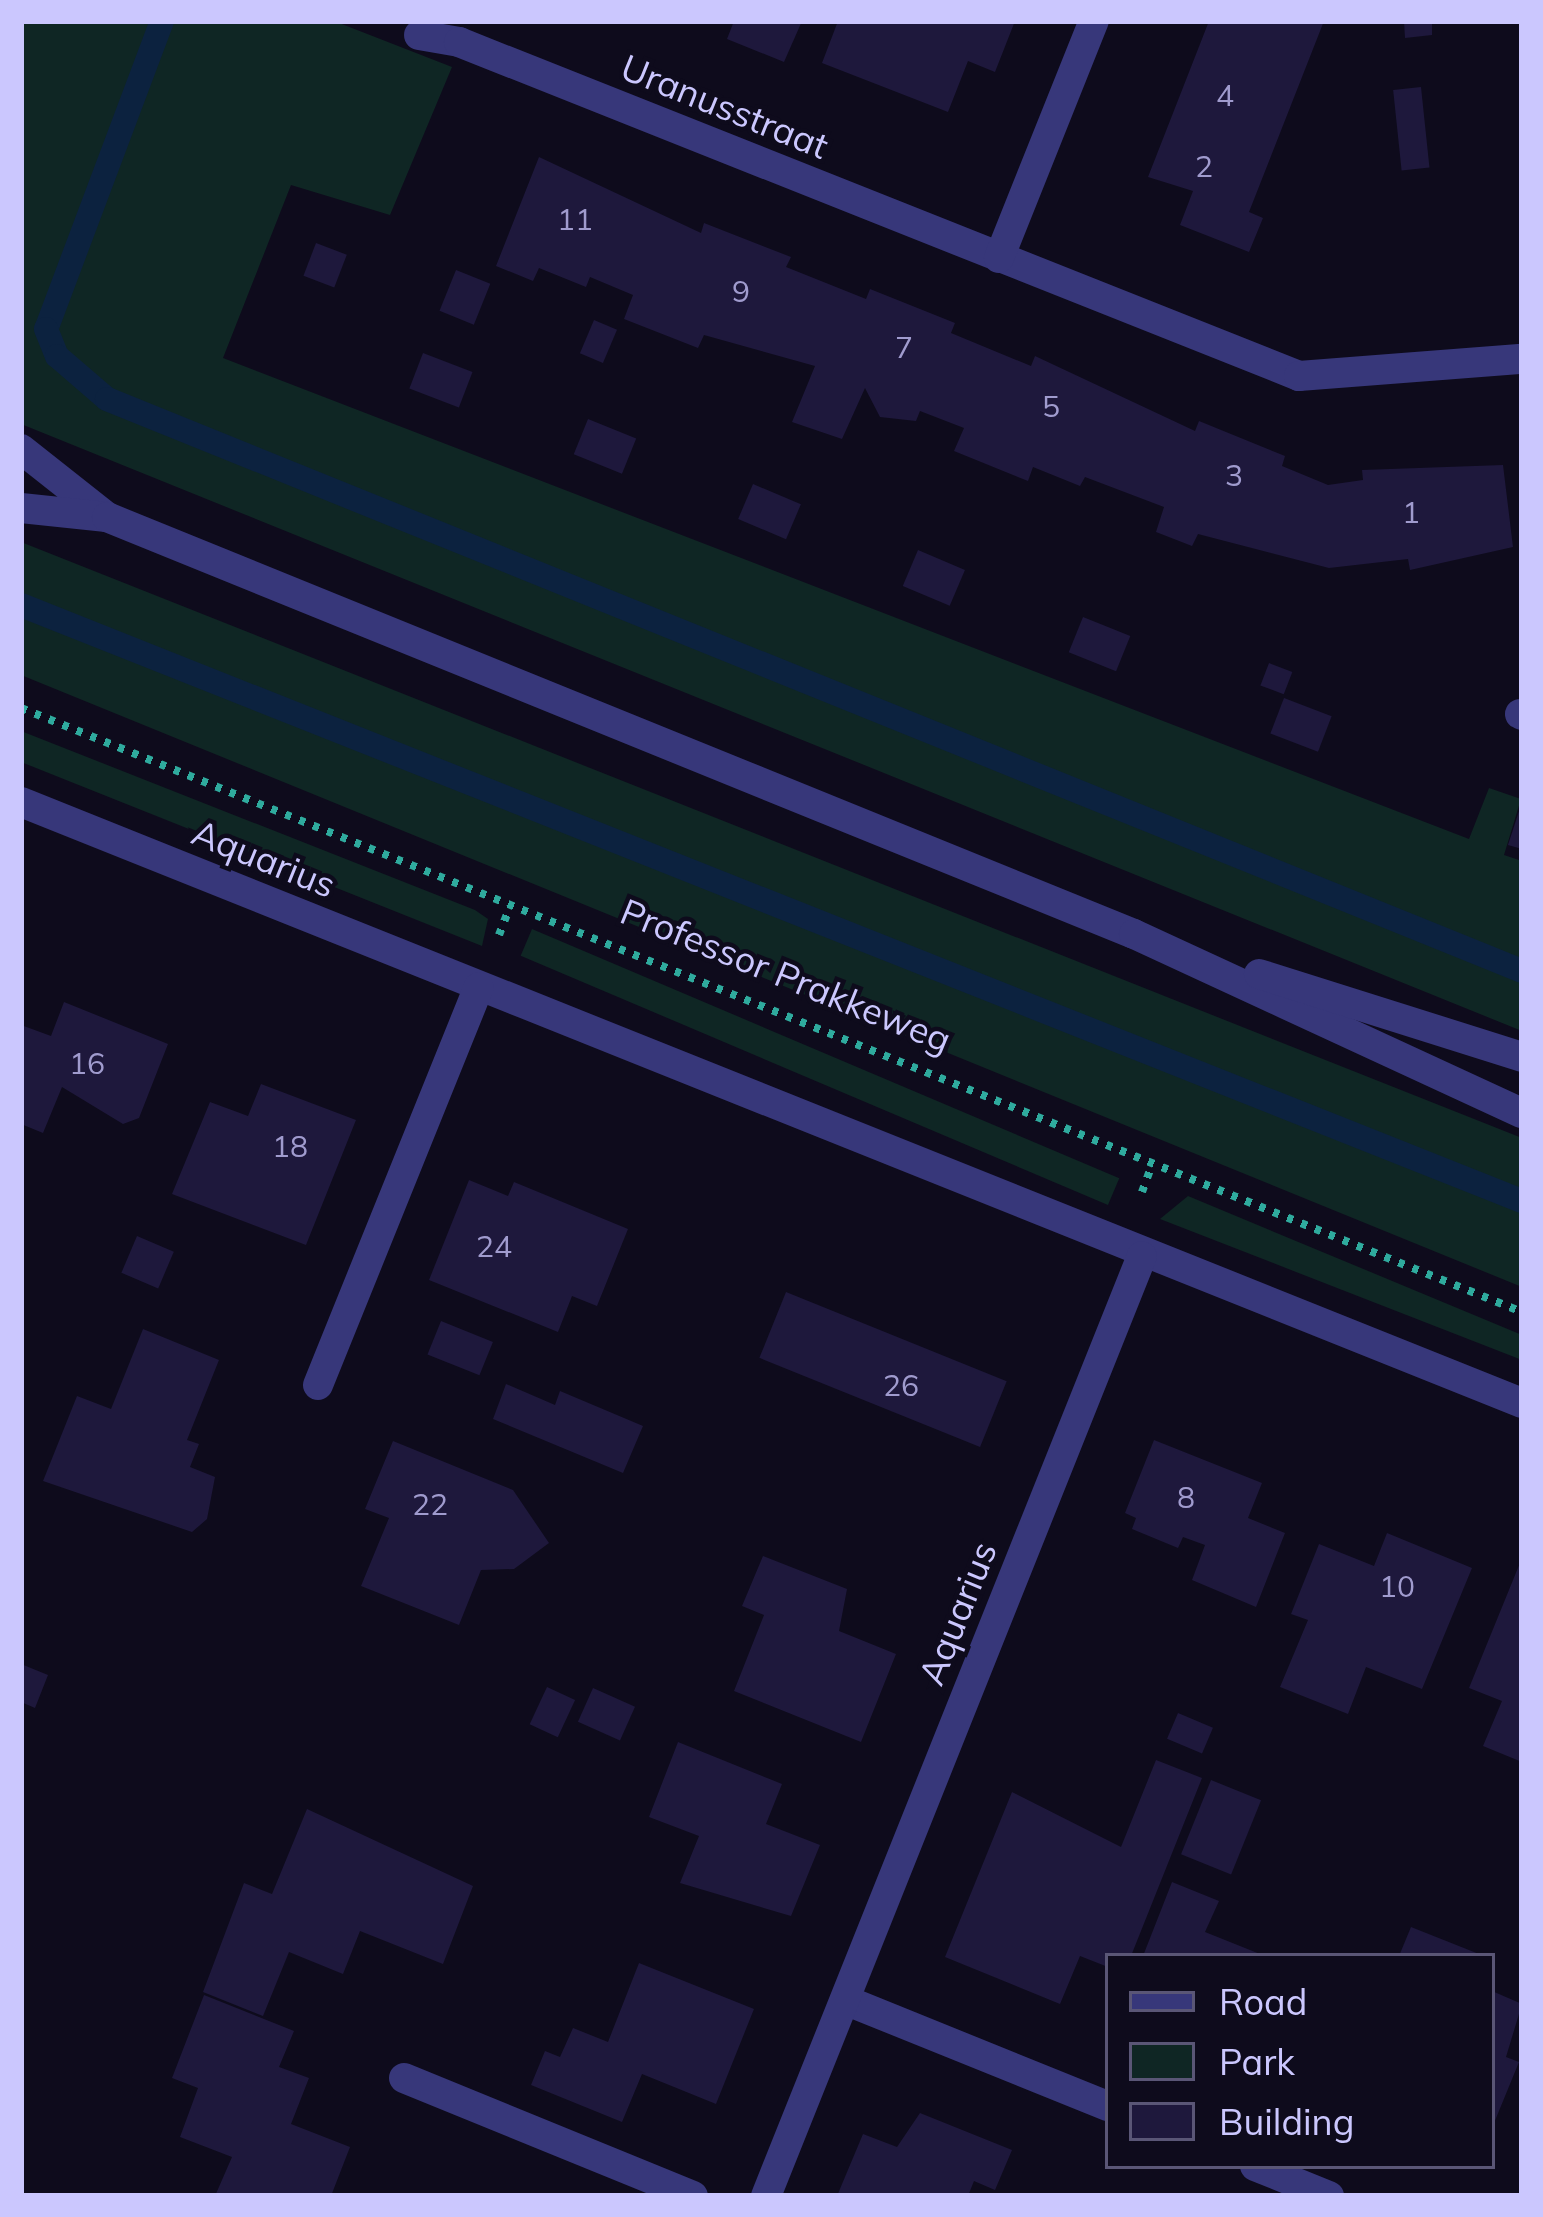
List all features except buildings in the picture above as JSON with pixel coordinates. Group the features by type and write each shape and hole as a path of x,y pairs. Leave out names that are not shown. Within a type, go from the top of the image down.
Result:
{"street":[{"path":"999,258 1094,21"},
{"name":"Uranusstraat","path":"419,35 460,41 1299,376 1522,359"},
{"path":"21,449 107,518"},
{"path":"21,508 107,518 1134,934 1522,1113"},
{"name":"Aquarius","path":"21,802 1142,1256 1522,1403"},
{"path":"1134,934 1522,1057"},
{"path":"318,1385 478,987"},
{"name":"Aquarius","path":"766,2196 1142,1256"},
{"path":"845,2000 1105,2105"},
{"path":"404,2078 693,2196"},
{"path":"1263,2169 1329,2196"}],"path":[{"name":"Professor Prakkeweg","path":"21,708 1522,1312"}],"green space":[{"path":"21,21 334,21 452,67 390,215 291,185 223,358 1469,839 1489,788 1521,799 1504,855 1522,861 1522,1031 21,424"},
{"path":"21,542 1522,1138 1522,1287 21,675"},
{"path":"21,731 475,910 488,919 482,946 21,762"},
{"path":"532,929 1119,1178 1108,1205 521,956"},
{"path":"1188,1196 1522,1335 1522,1360 1160,1219"}],"waterway":[{"path":"162,21 46,329 57,356 107,399 1522,971"},
{"path":"21,605 1522,1201"}]}
